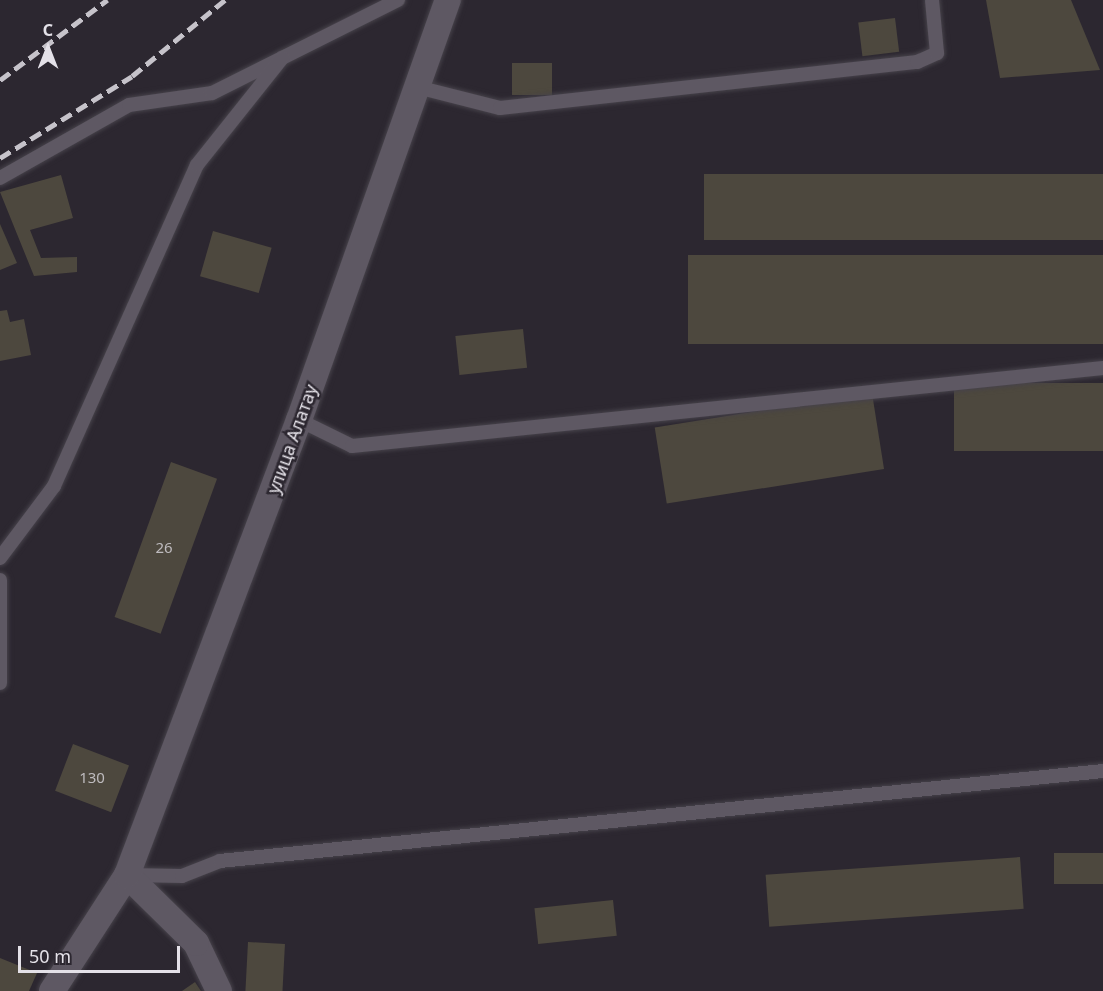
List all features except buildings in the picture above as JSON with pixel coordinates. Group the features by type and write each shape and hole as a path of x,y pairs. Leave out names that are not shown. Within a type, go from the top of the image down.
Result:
{"street":[{"name":"улица Алатау","path":"52,991 127,875 299,420 448,0"},
{"path":"127,875 196,943 219,991"}],"lane":[{"path":"0,178 129,105 212,93 398,0"},
{"path":"417,87 500,108 917,62 937,52 932,0"},
{"path":"0,558 54,486 197,165 282,58"},
{"path":"299,420 352,446 1103,368"},
{"path":"0,580 0,683"},
{"path":"127,875 182,876 220,861 1103,771"}],"railway":[{"path":"0,80 107,0"},
{"path":"0,158 132,76 225,0"}]}
